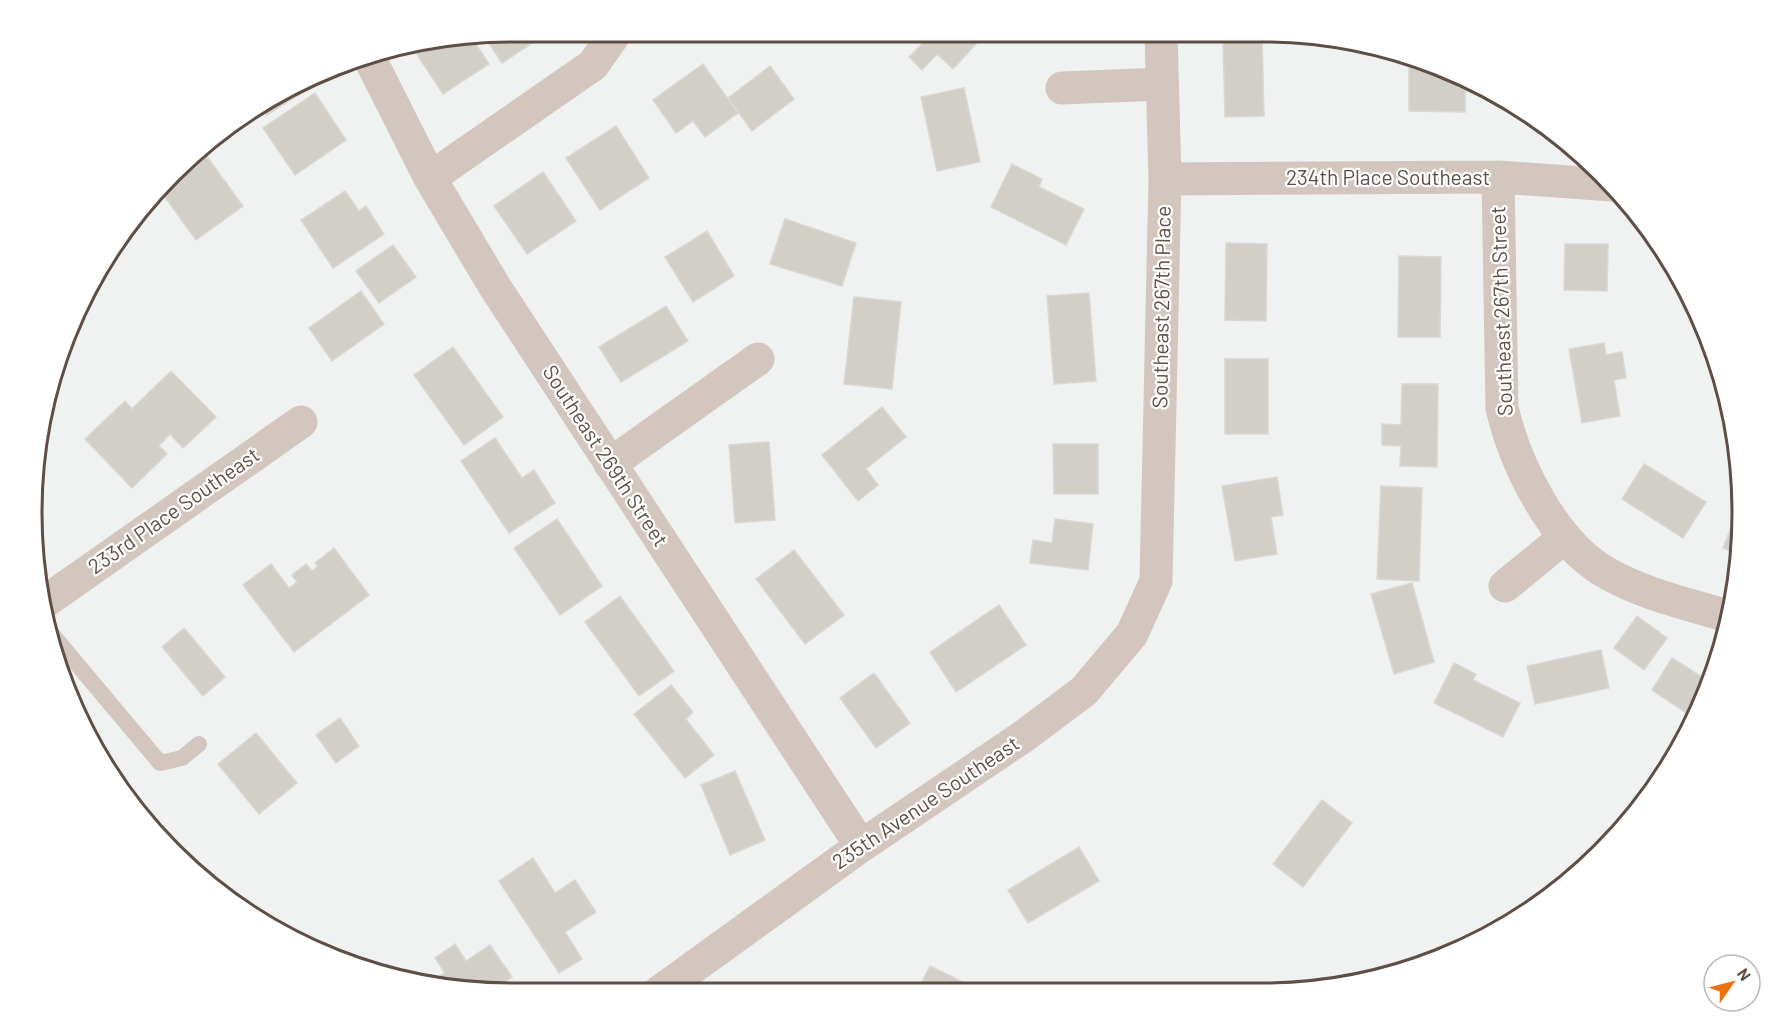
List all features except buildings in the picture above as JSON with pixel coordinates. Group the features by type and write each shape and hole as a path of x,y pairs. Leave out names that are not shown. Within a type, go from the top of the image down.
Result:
{"street":[{"path":"430,178 593,65 609,42"},
{"name":"Southeast 267th Place","path":"1156,581 1165,179 1161,42"},
{"name":"Southeast 269th Street","path":"372,64 430,178 495,287 861,846"},
{"path":"1062,88 1162,84"},
{"name":"234th Place Southeast","path":"1165,179 1498,177 1597,183"},
{"name":"Southeast 267th Street","path":"1498,177 1502,408 1508,436 1522,466 1542,504 1564,537 1603,571 1623,582 1721,614"},
{"path":"610,464 758,359"},
{"name":"233rd Place Southeast","path":"50,598 301,422"},
{"path":"1505,586 1564,537"},
{"name":"235th Avenue Southeast","path":"671,983 861,846 1024,736 1084,691 1132,634 1156,581"}],"lane":[{"path":"61,645 160,763 182,758 199,744"}]}
